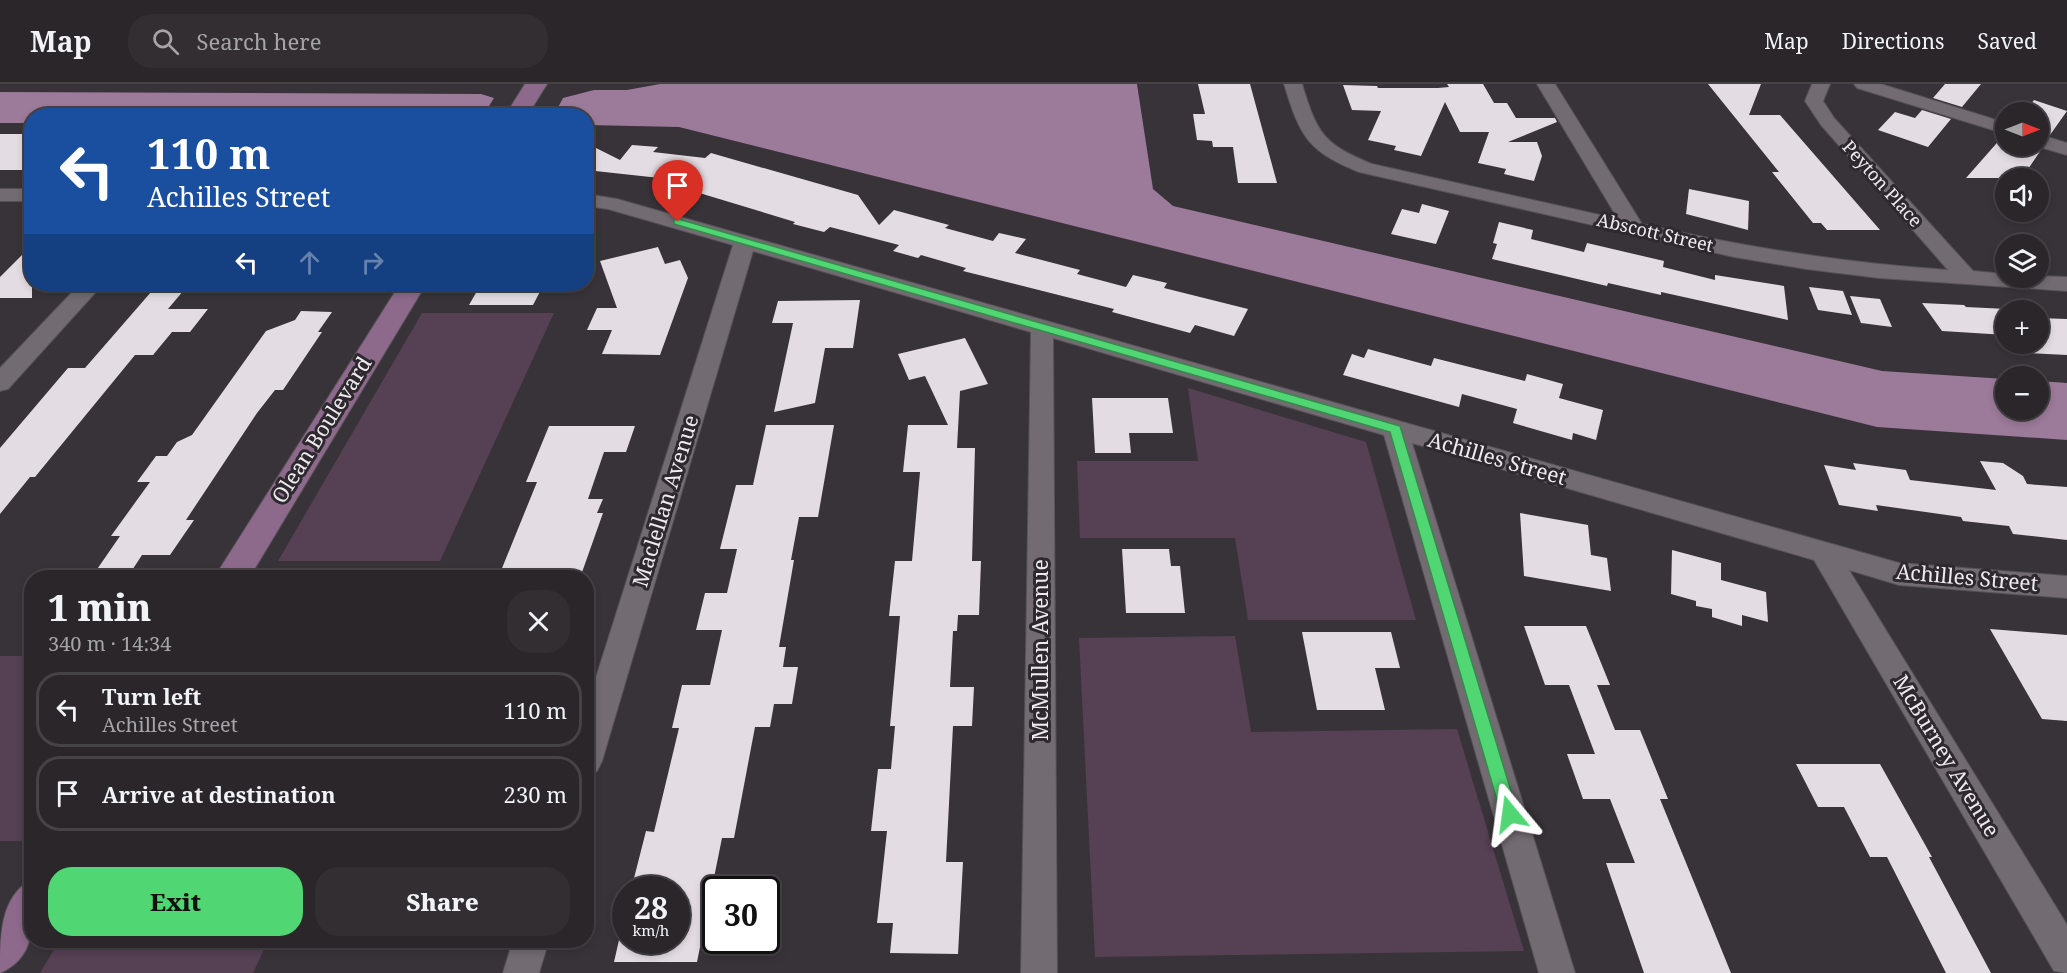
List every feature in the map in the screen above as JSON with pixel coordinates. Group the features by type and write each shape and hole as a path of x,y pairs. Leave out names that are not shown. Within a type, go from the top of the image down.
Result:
{"street":[{"path":"521,108 536,84"},
{"name":"Abscott Street","path":"1293,84 1306,127 1318,144 1339,158 1366,168 1734,251 1806,263 1879,272 2067,284"},
{"path":"1546,84 1634,228"},
{"name":"Peyton Place","path":"1821,84 1817,88 1814,101 1827,121 1967,278"},
{"path":"1863,84 1995,126"},
{"path":"2049,143 2067,149"},
{"path":"0,195 24,195"},
{"name":"Achilles Street","path":"594,201 610,203 1899,574 2067,587"},
{"name":"Maclellan Avenue","path":"594,734 746,242"},
{"path":"0,383 85,291"},
{"name":"Olean Boulevard","path":"236,570 408,291"},
{"name":"McMullen Avenue","path":"1039,973 1042,327"},
{"path":"1395,429 1557,973"},
{"name":"McBurney Avenue","path":"1824,553 2067,958"},
{"path":"0,951 24,913"},
{"path":"521,973 529,948"}],"shaded area":[{"path":"660,84 1137,84 1153,189 1173,206 1882,371 1995,378 1995,420 2049,420 2049,382 2067,383 2067,440 1877,427 679,127 594,125 594,108 558,108 563,98 594,90 627,90"},
{"path":"0,92 481,94 494,98 488,108 24,108 24,123 0,123"},
{"path":"422,313 554,313 440,561 278,561"},
{"path":"1188,388 1366,442 1416,620 1248,620 1235,538 1080,538 1077,461 1198,461"},
{"path":"1235,636 1251,732 1457,729 1524,951 1095,957 1079,638"},
{"path":"0,656 24,656 24,840 0,841"},
{"path":"55,948 265,948 253,973 40,973"}],"building":[{"path":"1198,84 1250,84 1277,183 1238,183 1233,147 1213,147 1212,141 1197,140 1193,114 1205,114"},
{"path":"1447,84 1483,84 1494,103 1507,103 1516,118 1555,118 1557,122 1508,142 1537,142 1542,156 1534,181 1504,174 1506,169 1478,163 1489,132 1460,132 1445,102 1421,156 1394,150 1396,146 1368,140 1381,111 1352,110 1343,85 1377,86 1378,88 1438,88 1449,87"},
{"path":"1708,84 1761,84 1749,115 1780,115 1880,230 1827,230 1821,223 1813,223 1772,172 1779,172"},
{"path":"1945,84 1981,84 1962,107 1933,98"},
{"path":"2049,105 2067,111 2049,135"},
{"path":"1922,110 1951,119 1928,147 1878,130 1895,112 1915,118"},
{"path":"0,134 24,134 24,170 0,170"},
{"path":"632,145 658,147 653,152 705,158 711,153 858,195 879,225 894,210 949,225 945,228 993,241 999,233 1026,239 1015,253 1080,270 1077,274 1126,287 1133,275 1167,283 1164,288 1248,309 1234,336 1195,325 1190,333 1112,312 1114,309 963,271 966,268 921,255 918,258 893,251 899,245 830,227 824,232 793,224 795,222 673,185 678,180 594,171 594,147 620,160"},
{"path":"1995,145 1995,156 2037,156 2029,168 1995,168 1995,178 1966,178"},
{"path":"1689,189 1749,201 1748,230 1686,214"},
{"path":"1422,204 1449,211 1436,244 1391,234 1402,209 1419,213"},
{"path":"1499,222 1533,230 1531,239 1584,252 1587,243 1664,261 1663,267 1715,280 1715,275 1784,286 1788,320 1661,292 1661,295 1608,283 1607,286 1492,259 1497,244 1493,243"},
{"path":"658,247 665,264 680,260 688,278 660,355 602,354 612,330 587,330 597,308 617,308 600,261"},
{"path":"24,253 24,291 32,291 32,298 0,298 0,277"},
{"path":"1809,287 1843,291 1852,315 1818,310"},
{"path":"152,291 183,291 168,309 208,309 190,332 172,332 153,355 135,355 35,477 30,477 0,514 0,448 68,368 85,368"},
{"path":"477,291 540,291 533,305 469,305"},
{"path":"1850,296 1880,299 1892,327 1861,323"},
{"path":"860,300 853,348 825,348 815,403 774,412 793,323 772,323 778,301"},
{"path":"1922,303 1995,308 1995,334 1942,331"},
{"path":"301,311 332,312 318,332 322,332 283,390 275,390 257,413 186,520 194,520 170,555 142,555 132,570 97,570 120,536 111,536 150,482 137,482 156,456 167,456 177,442 192,435 266,331 295,320"},
{"path":"2049,318 2067,319 2067,355 2046,354 2049,354"},
{"path":"965,338 988,384 960,391 957,448 975,448 972,561 981,561 979,615 958,615 957,631 953,631 950,687 974,687 972,726 953,726 946,862 963,862 958,954 890,953 893,923 877,923 887,831 871,831 878,769 891,769 895,726 890,726 900,616 889,616 895,561 912,561 920,472 903,472 908,425 948,425 925,376 909,380 898,354"},
{"path":"1368,349 1431,366 1434,358 1525,381 1527,374 1563,384 1559,398 1603,410 1596,440 1573,433 1572,440 1513,423 1517,409 1462,394 1459,407 1343,375 1352,354 1364,358"},
{"path":"1092,398 1168,398 1173,433 1129,433 1131,453 1095,453"},
{"path":"766,425 834,425 818,517 799,517 791,560 794,560 779,647 786,647 783,667 798,667 792,704 774,704 770,727 755,727 734,838 722,838 714,876 702,876 702,937 697,962 614,962 616,954 690,954 690,876 635,876 646,831 654,832 679,728 672,728 682,685 710,685 722,630 696,630 705,593 727,593 737,549 720,549 736,485 753,485"},
{"path":"549,426 635,426 626,452 604,452 588,499 603,499 597,513 603,513 583,570 501,570 537,482 526,482"},
{"path":"1980,461 2003,463 2023,476 2027,484 2067,487 2067,540 2013,534 2009,526 1963,521 1961,517 1876,505 1878,511 1839,505 1824,465 1856,470 1853,463 1906,470 1910,480 1996,490"},
{"path":"1520,513 1588,525 1591,555 1607,558 1611,591 1524,576"},
{"path":"1122,549 1169,549 1171,566 1180,566 1185,613 1126,613"},
{"path":"1672,550 1721,563 1721,580 1766,592 1768,622 1742,615 1742,626 1712,617 1712,609 1696,606 1696,601 1671,594"},
{"path":"1524,626 1586,626 1610,685 1597,685 1615,730 1640,730 1668,799 1660,799 1731,973 1644,973 1606,863 1635,863 1610,799 1583,799 1567,754 1595,754 1569,685 1545,685"},
{"path":"1990,629 2067,635 2067,721 2042,719"},
{"path":"1302,632 1391,632 1400,668 1375,668 1385,710 1317,710"},
{"path":"1796,764 1880,764 1932,857 1929,857 1991,973 1946,973 1887,857 1870,857 1844,807 1818,807"}],"route":[{"path":"678,222 1395,429 1510,814"}]}
